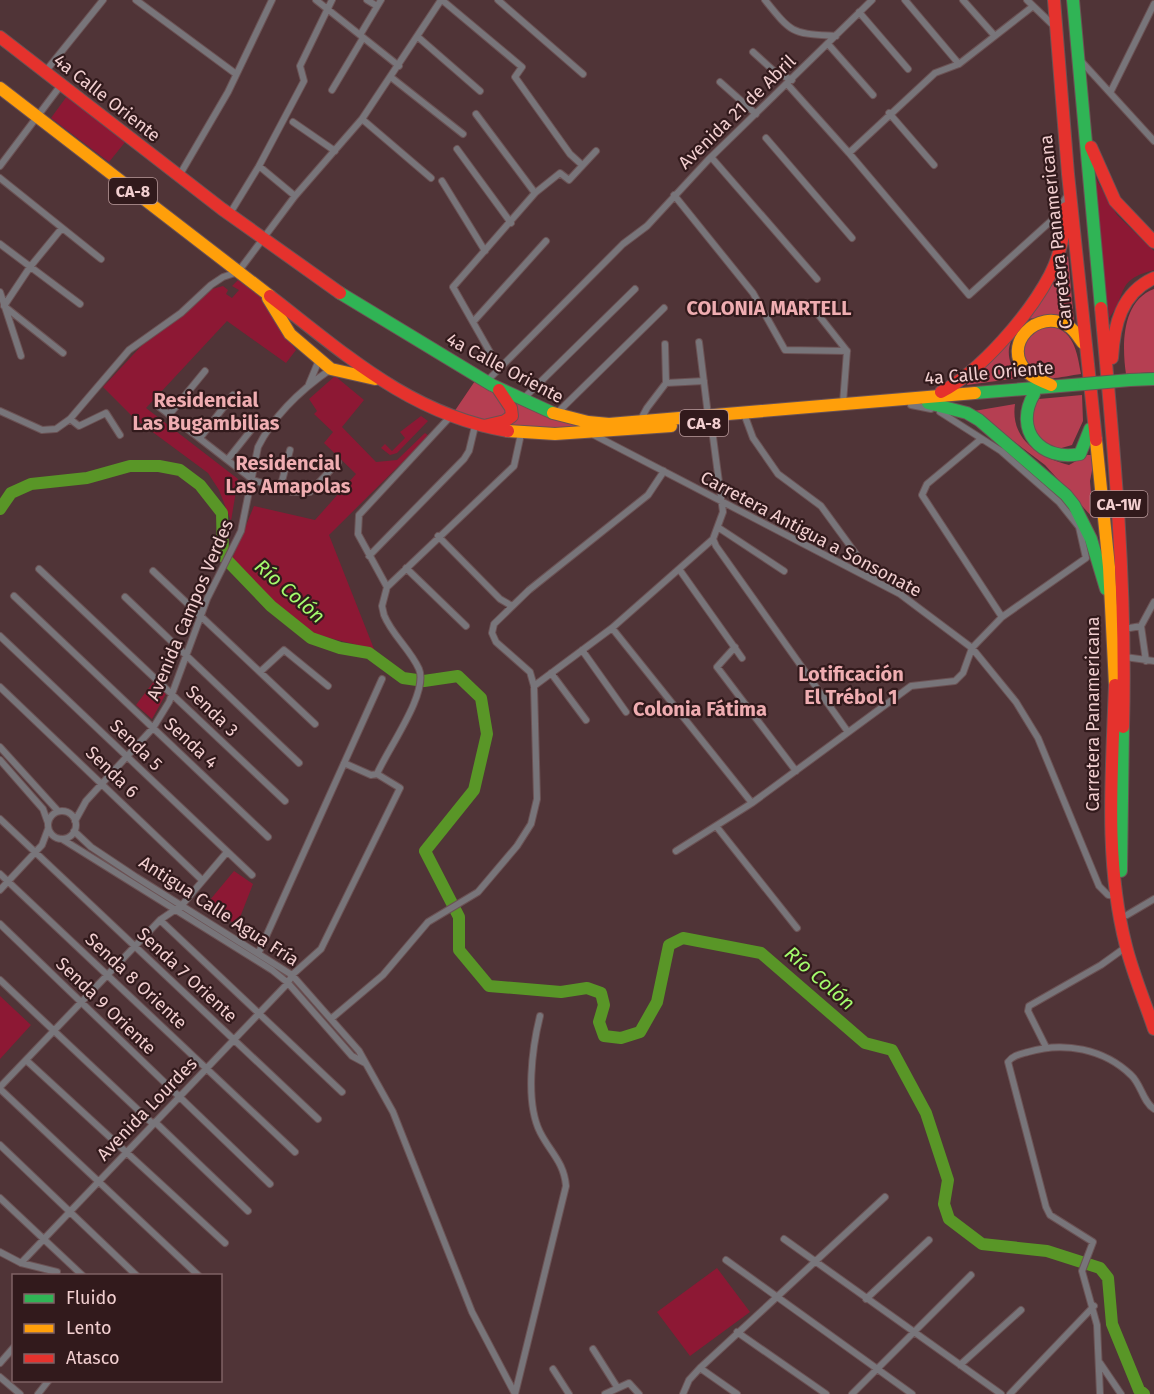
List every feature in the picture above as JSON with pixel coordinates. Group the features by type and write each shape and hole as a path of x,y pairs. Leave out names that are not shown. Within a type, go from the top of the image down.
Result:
{"highway":[{"name":"Carretera Panamericana","path":"1054,0 1085,382 1091,404 1103,499 1112,612 1115,675 1111,834 1117,897 1126,946 1154,1029"},
{"name":"Carretera Panamericana","path":"1073,0 1116,458 1125,657 1119,829 1121,872 1127,915 1139,965 1154,1006"},
{"name":"4a Calle Oriente","path":"0,37 263,241 389,324 491,384 555,416 593,423 746,419 910,405 928,400 1085,382 1130,383"},
{"name":"4a Calle Oriente","path":"0,88 378,380 409,399 449,418 478,426 521,434 594,435 843,403 1034,394 1085,382"},
{"path":"1085,126 1098,167 1115,201 1154,242"},
{"path":"928,400 954,387 994,348 1046,283 1064,231 1068,174"},
{"path":"1116,458 1112,364 1114,333 1121,310 1133,291 1154,278"},
{"path":"266,294 290,334 331,369 378,380"},
{"path":"1055,386 1026,373 1016,357 1017,339 1039,321 1061,322 1077,333 1084,345 1085,382"},
{"path":"1130,383 1154,378"},
{"path":"1130,383 1154,383"},
{"path":"478,426 505,421 512,416 506,398 491,384"},
{"path":"1034,394 1026,406 1024,425 1036,442 1061,457 1075,456 1084,449 1088,438 1091,404"},
{"path":"928,400 967,413 978,420 1066,495 1090,534 1112,612"}],"street":[{"path":"45,72 103,0"},
{"path":"136,0 236,74"},
{"path":"179,177 236,74 272,0"},
{"path":"316,0 399,66"},
{"path":"229,216 259,166 304,81 300,66 332,0"},
{"path":"332,90 379,3 367,0"},
{"path":"0,411 42,430 56,429 70,419 129,350 181,313 211,285 223,277 238,272 295,196 362,120 392,78 441,0 522,67 514,77 570,154 581,164"},
{"path":"498,0 583,74"},
{"path":"765,0 787,28 794,32 836,36"},
{"name":"Avenida 21 de Abril","path":"491,384 499,368 623,244 647,225 711,157 790,83 872,0"},
{"path":"905,0 959,64"},
{"path":"963,0 994,35"},
{"path":"1027,0 1056,28"},
{"path":"1111,91 1154,4"},
{"path":"849,153 889,113 935,73 959,64 1032,7"},
{"path":"859,12 908,69"},
{"path":"418,37 480,92"},
{"path":"828,44 873,95"},
{"path":"753,52 790,83 969,295 1051,221 1067,196"},
{"path":"1078,59 1111,91 1154,139"},
{"path":"392,78 463,134"},
{"path":"720,82 756,114"},
{"path":"0,166 62,85"},
{"path":"889,113 934,165"},
{"path":"476,114 535,193"},
{"path":"362,120 431,178"},
{"path":"293,122 335,151"},
{"path":"766,138 852,238"},
{"path":"457,149 511,223"},
{"path":"499,368 453,287 535,193 560,173 568,180 596,151"},
{"path":"711,157 817,279"},
{"path":"259,166 295,196"},
{"path":"0,178 101,259"},
{"path":"442,181 485,251"},
{"path":"674,195 763,308 785,350 847,351"},
{"path":"1051,221 1060,223 1064,231"},
{"path":"4,306 30,267 62,228"},
{"path":"473,322 546,241"},
{"path":"0,244 80,304"},
{"path":"522,400 635,289"},
{"path":"0,292 21,356"},
{"path":"4,306 63,353"},
{"path":"555,416 664,308"},
{"path":"817,313 847,351 843,403"},
{"path":"534,686 612,628 713,538 719,528 722,502 699,342"},
{"path":"640,421 666,383 665,344"},
{"name":"Avenida Campos Verdes","path":"309,385 319,359"},
{"name":"Avenida Campos Verdes","path":"75,821 86,801 153,728 173,693 185,655 194,641 201,617 235,545 253,480 258,447 264,434 309,385 331,369"},
{"path":"170,415 205,371"},
{"path":"666,383 704,381"},
{"path":"200,438 233,395"},
{"path":"676,852 752,803 911,686 955,681 963,673 972,648 1002,617 1086,558 1083,535 1075,520 1054,497 1001,451 947,414 910,405"},
{"path":"158,406 253,480 280,489 299,493 310,492 338,462"},
{"path":"70,419 79,426 106,413 120,435"},
{"path":"387,587 358,534 358,515 449,418"},
{"path":"746,419 753,438 778,474 821,506 876,582"},
{"path":"228,459 255,425"},
{"path":"369,556 464,459 478,426"},
{"path":"377,774 409,714 421,683 420,671 384,615 382,606 387,587 514,466 521,434"},
{"name":"Carretera Antigua a Sonsonate","path":"594,435 900,594 972,648 1016,702 1038,738 1099,886 1108,895 1117,897"},
{"path":"981,439 927,484 922,495 1002,617"},
{"path":"280,489 290,450"},
{"path":"332,1018 383,975 428,922 445,909 478,892 531,824 537,799 534,686 530,672 496,642 492,633 494,624 512,606 648,495 664,471"},
{"path":"719,528 784,571"},
{"path":"438,536 501,599 512,606"},
{"path":"713,538 716,546 848,732"},
{"path":"406,567 466,626"},
{"name":"Senda 3","path":"39,569 285,801"},
{"path":"679,569 742,658"},
{"path":"153,572 315,724"},
{"name":"Senda 4","path":"14,596 268,837"},
{"path":"125,597 299,763"},
{"path":"1146,661 1141,626 1154,602"},
{"path":"1124,629 1141,626"},
{"path":"612,628 752,803"},
{"name":"Senda 5","path":"0,636 252,875"},
{"path":"735,647 717,667 796,771"},
{"path":"260,672 284,650 328,686"},
{"path":"582,650 626,712"},
{"path":"1125,657 1154,661"},
{"path":"552,673 586,720"},
{"path":"259,952 382,679"},
{"name":"Senda 6","path":"0,687 202,880"},
{"path":"0,747 61,811 75,821 74,831 42,845"},
{"path":"0,760 46,813 48,827 60,838"},
{"path":"292,975 321,949 400,788 377,774 371,775 344,763"},
{"name":"Avenida Campos Verdes","path":"61,811 86,801"},
{"path":"0,890 42,845 50,818 61,811"},
{"name":"Senda 7 Oriente","path":"0,819 318,1119"},
{"path":"716,826 797,928"},
{"name":"Antigua Calle Agua Fría","path":"74,831 91,847 292,975 332,1018 368,1065"},
{"name":"Antigua Calle Agua Fría","path":"60,838 171,910 272,970 288,983 352,1056 368,1065"},
{"path":"198,1274 0,1088 160,920 171,910 182,905 228,852"},
{"name":"Senda 8 Oriente","path":"0,874 295,1152"},
{"path":"1127,915 1154,899"},
{"path":"160,920 342,1092"},
{"name":"Senda 9 Oriente","path":"0,924 270,1184"},
{"path":"1046,1047 1028,1011 1029,1006 1101,965 1126,946"},
{"name":"Avenida Lourdes","path":"21,1263 235,1040 288,983 292,975"},
{"path":"0,980 52,1032 248,1211"},
{"path":"515,1394 566,1186 565,1170 540,1133 532,1111 533,1058 540,1016"},
{"path":"1100,1394 1100,1363 1094,1306 1085,1280 1083,1264 1092,1240 1050,1215 1046,1207 1008,1065 1013,1057 1046,1047 1074,1048 1101,1054 1119,1064 1133,1077 1154,1109"},
{"path":"26,1060 225,1243"},
{"path":"368,1065 393,1112 472,1312 515,1394"},
{"path":"0,1146 136,1274"},
{"path":"683,1394 689,1380 700,1368 885,1197"},
{"path":"0,1198 82,1274"},
{"path":"784,1239 1001,1394"},
{"path":"866,1299 929,1240"},
{"path":"0,1252 21,1263 57,1272"},
{"path":"726,1260 912,1394"},
{"path":"852,1394 971,1275"},
{"path":"1010,1394 1094,1306"},
{"path":"960,1365 1021,1310"},
{"path":"737,1332 826,1394"},
{"path":"0,1363 12,1349"},
{"path":"593,1349 617,1387"},
{"path":"1100,1363 1121,1394"},
{"path":"700,1368 737,1394"},
{"path":"553,1369 569,1394"},
{"path":"0,1377 20,1394"},
{"path":"38,1394 47,1382"},
{"path":"605,1394 629,1383 639,1394"}],"shaded area":[{"path":"67,96 126,141 109,162 51,118"},
{"path":"1095,177 1117,215 1154,251 1154,270 1133,278 1127,284 1109,318"},
{"path":"1068,256 1074,322 1053,316 1027,319 1015,333 1009,347 1010,361 1018,378 967,385 969,379 1048,289"},
{"path":"238,280 261,297 296,350 286,363 227,321 146,408 238,479 231,521 219,490 208,473 135,419 103,387 145,342 182,316 212,289 223,286 228,290 226,294 232,298 239,290 232,286"},
{"path":"1154,289 1154,372 1126,374 1124,338 1126,326 1135,304 1143,295"},
{"path":"1047,326 1063,331 1069,336 1076,350 1081,374 1047,378 1036,375 1024,362 1024,345 1029,337"},
{"path":"335,376 364,400 342,427 376,462 397,460 425,433 429,436 329,535 374,649 313,634 274,604 232,559 254,506 315,520 356,474 324,443 333,432 314,414 317,411 309,399"},
{"path":"477,378 494,387 507,410 501,417 478,420 454,412"},
{"path":"1082,395 1083,421 1072,445 1058,449 1037,438 1028,417 1039,399"},
{"path":"511,401 579,427 579,430 504,427"},
{"path":"1015,404 1017,427 1021,436 1046,457 1069,465 1087,455 1095,455 1090,481 1093,518 1045,465 974,411"},
{"path":"421,416 428,421 397,453 390,455 381,448 385,444 392,451 405,438 400,432"},
{"path":"154,681 167,692 152,719 136,705"},
{"path":"234,871 253,884 237,925 205,906"},
{"path":"0,996 31,1025 0,1059"},
{"path":"717,1268 750,1312 690,1356 657,1312"}],"waterway":[{"name":"Río Colón","path":"0,509 11,493 31,484 87,478 130,466 159,466 180,470 200,485 222,513 223,556 271,606 311,638 340,648 369,653 403,678 424,681 458,676 481,698 487,734 474,790 425,851 459,917 459,950 489,986 561,992 587,988 601,993 604,1005 599,1022 604,1036 621,1038 640,1032 657,1002 669,945 683,938 761,953 865,1043 892,1050 926,1113 948,1180 944,1204 949,1219 982,1244 1047,1251 1100,1268 1108,1278 1112,1324 1139,1390 1144,1394"}],"traffic: fast":[{"path":"1073,0 1101,308"},
{"path":"340,293 492,385 553,413"},
{"path":"1130,380 1154,379"},
{"path":"1084,384 1130,380"},
{"path":"975,393 1084,384"},
{"path":"1034,394 1028,407 1027,420 1034,440 1043,448 1053,453 1080,454 1090,429"},
{"path":"928,403 967,413 979,420 1066,495 1074,505 1091,539 1106,589"},
{"path":"1121,871 1123,727"}],"traffic: slow":[{"path":"0,88 270,296"},
{"path":"268,298 290,334 331,369 375,379"},
{"path":"1051,385 1029,374 1020,361 1018,351 1020,341 1026,332 1045,321 1057,321 1070,327 1083,343"},
{"path":"553,413 588,422 609,424 975,393"},
{"path":"508,431 555,434 671,426"},
{"path":"1096,440 1109,567 1115,685"}],"traffic: jam":[{"path":"1054,0 1068,174 1096,440"},
{"path":"0,37 222,209 340,293"},
{"path":"1091,147 1115,201 1154,242"},
{"path":"941,392 972,370 1003,341 1041,291 1060,251 1066,208"},
{"path":"1112,358 1117,322 1121,311 1134,292 1154,278"},
{"path":"270,296 353,360 410,397 473,423 508,431"},
{"path":"1101,308 1115,465 1121,570 1123,727"},
{"path":"484,426 505,421 512,416 511,408 499,390"},
{"path":"1115,685 1111,783 1115,882 1126,946 1154,1029"}],"district":[{"name":"COLONIA MARTELL","path":"769,308"},
{"name":"Residencial Las Bugambilias","path":"206,412"},
{"name":"Residencial Las Amapolas","path":"288,474"},
{"name":"Lotificación El Trébol 1","path":"851,686"},
{"name":"Colonia Fátima","path":"700,709"}]}
